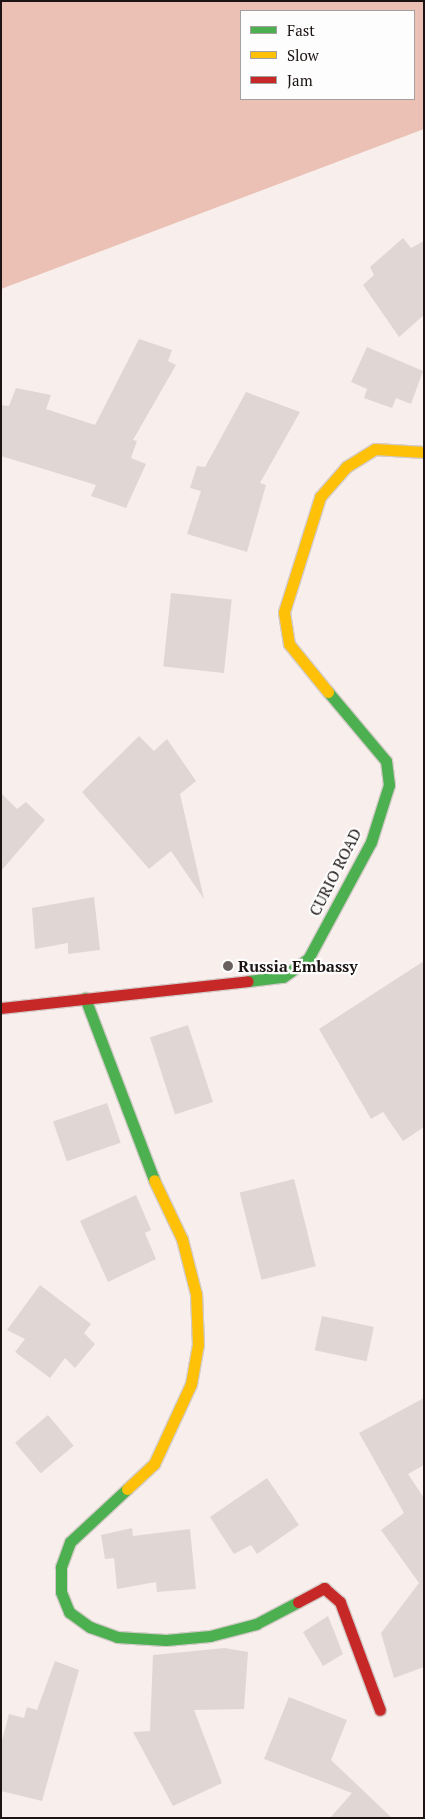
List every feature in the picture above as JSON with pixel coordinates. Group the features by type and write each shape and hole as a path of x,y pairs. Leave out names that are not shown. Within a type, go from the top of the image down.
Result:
{"street":[{"name":"CURIO ROAD","path":"1,1008 283,977 308,959 371,842 389,785 386,760 288,644 284,612 325,491 346,467 376,449 424,452"},
{"path":"85,998 141,1152 182,1239 196,1294 198,1345 191,1384 154,1464 70,1542 61,1567 61,1592 69,1612 90,1627 117,1636 166,1640 210,1636 256,1624 324,1588 340,1602 380,1710"}],"shaded area":[{"path":"1,1 424,1 424,129 1,289"}],"building":[{"path":"403,238 411,248 424,241 424,315 399,337 363,285 374,275 370,267"},
{"path":"139,339 172,350 168,361 176,365 133,440 137,441 131,458 146,464 126,508 91,496 96,485 1,456 1,405 9,406 16,388 51,395 46,409 95,425"},
{"path":"367,347 423,371 411,404 396,398 392,408 364,398 367,389 351,382"},
{"path":"246,392 300,412 260,483 266,485 247,552 187,534 201,491 190,488 197,466 205,467"},
{"path":"171,593 232,599 224,673 163,667"},
{"path":"139,736 154,751 167,739 196,781 180,794 204,899 171,851 149,869 82,792"},
{"path":"1,793 17,809 26,802 45,820 1,871"},
{"path":"94,897 100,950 68,954 68,943 35,949 32,908"},
{"path":"424,961 424,1127 403,1141 383,1112 371,1119 319,1029"},
{"path":"188,1025 213,1102 175,1114 150,1037"},
{"path":"107,1103 121,1143 67,1161 53,1122"},
{"path":"294,1179 316,1266 261,1280 240,1193"},
{"path":"136,1195 151,1230 145,1233 156,1259 108,1282 80,1221"},
{"path":"40,1285 91,1324 84,1333 95,1344 75,1368 65,1358 50,1378 15,1352 25,1339 7,1330"},
{"path":"322,1316 374,1327 367,1361 315,1350"},
{"path":"424,1398 424,1465 408,1474 424,1498 424,1667 394,1678 381,1633 419,1583 381,1530 404,1513 359,1433"},
{"path":"48,1415 74,1446 41,1473 15,1443"},
{"path":"267,1478 299,1525 257,1554 251,1545 234,1554 210,1517"},
{"path":"132,1528 133,1536 190,1529 196,1589 157,1592 156,1582 117,1589 114,1558 105,1559 101,1535"},
{"path":"328,1616 343,1654 323,1666 303,1632"},
{"path":"225,1648 248,1652 244,1709 194,1710 222,1783 173,1806 133,1732 150,1731 153,1655"},
{"path":"55,1661 79,1670 42,1801 1,1791 1,1744 9,1714 24,1718 27,1707 37,1710"},
{"path":"289,1697 347,1720 331,1760 392,1818 330,1818 352,1793 264,1759"}],"traffic: fast":[{"path":"248,981 283,977 308,959 371,842 389,785 386,761 328,692"},
{"path":"85,998 154,1180"},
{"path":"127,1489 70,1542 61,1567 61,1592 69,1612 90,1627 117,1637 166,1640 210,1636 256,1624 298,1602"}],"traffic: slow":[{"path":"328,692 289,644 284,612 320,497 346,467 375,449 424,452"},
{"path":"127,1489 154,1464 191,1384 198,1345 196,1294 182,1239 154,1180"}],"traffic: jam":[{"path":"1,1008 248,981"},
{"path":"298,1602 324,1588 340,1602 380,1710"}],"place":[{"name":"Russia Embassy","path":"228,966"}]}
